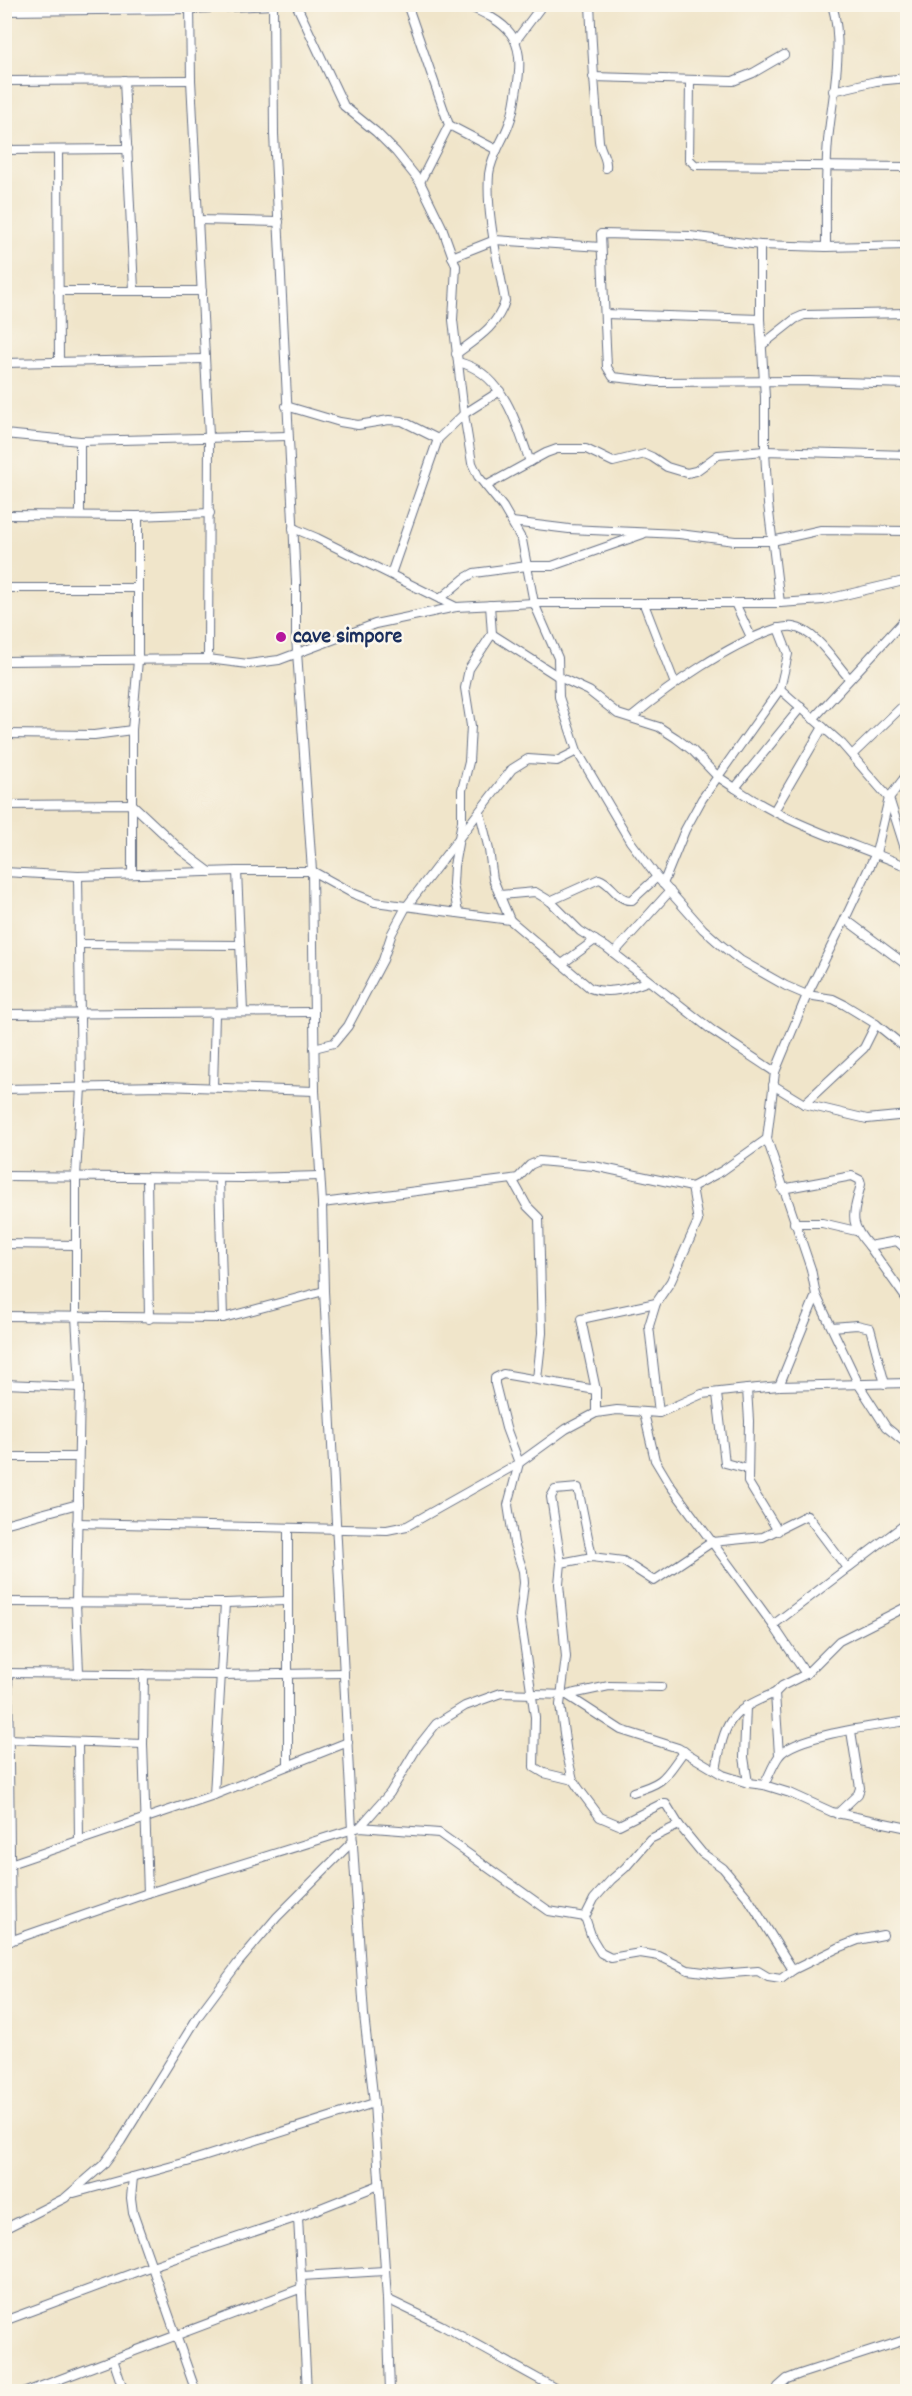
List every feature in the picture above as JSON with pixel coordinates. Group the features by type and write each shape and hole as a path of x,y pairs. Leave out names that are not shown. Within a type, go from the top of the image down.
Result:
{"street":[{"path":"296,4 344,106 396,152 420,182 442,227 456,266 453,320 472,463 477,476 496,496 522,540 534,603 555,646 558,658 559,697 577,751 630,841 657,877 703,929 740,960 807,995 833,999 876,1024 908,1050"},
{"path":"407,4 449,125 497,150"},
{"path":"516,40 543,4"},
{"path":"590,4 593,77 600,149 607,161 606,168"},
{"path":"826,247 827,167 838,43 836,18 832,4"},
{"path":"4,11 273,5 274,134 297,654 312,872 315,1091 322,1203 324,1291 348,1742 356,1828 353,1841 364,2015 374,2103 387,2299 390,2391"},
{"path":"457,358 484,334 501,314 505,301 488,195 491,164 510,123 521,58 516,40 498,21 464,5"},
{"path":"190,7 191,80 209,436 208,659"},
{"path":"593,77 690,82 734,81 753,74 784,55"},
{"path":"833,91 876,81 908,78"},
{"path":"124,80 134,290"},
{"path":"4,81 191,80"},
{"path":"690,82 689,159 695,165 908,167"},
{"path":"420,182 449,125"},
{"path":"4,150 128,149"},
{"path":"58,150 59,362"},
{"path":"198,220 279,222"},
{"path":"908,245 826,247 760,245 690,236 601,234 607,367 609,373 617,379 908,384"},
{"path":"452,257 495,240 601,248"},
{"path":"760,245 765,451 772,541 780,603"},
{"path":"58,291 202,291"},
{"path":"762,345 795,319 804,315 908,313"},
{"path":"605,314 760,319"},
{"path":"457,358 479,371 500,391 511,409 530,462"},
{"path":"4,363 205,359"},
{"path":"392,574 438,438 464,414 500,391"},
{"path":"286,406 340,422 358,424 388,420 402,421 438,438"},
{"path":"4,434 80,441 209,436 288,436"},
{"path":"80,441 80,514"},
{"path":"486,486 558,449 586,449 613,462 645,454 667,467 687,473 696,471 718,455 765,451 908,455"},
{"path":"4,515 138,516 210,513"},
{"path":"132,873 132,730 138,660 138,516"},
{"path":"512,522 569,529 648,532 735,541 772,541 821,530 908,531"},
{"path":"293,528 456,607"},
{"path":"440,599 474,573 527,566 552,566 648,532"},
{"path":"4,661 208,659 248,664 279,660 375,624 456,607 534,603 780,603 823,600 908,580"},
{"path":"4,588 138,588"},
{"path":"735,603 751,637"},
{"path":"644,604 675,684"},
{"path":"458,913 453,884 462,821 462,790 469,762 470,745 470,713 465,688 469,669 492,634 490,605"},
{"path":"813,719 908,616"},
{"path":"632,717 675,684 751,637 778,628 793,627 811,637 849,678"},
{"path":"663,884 685,830 717,776 780,689 788,654 778,628"},
{"path":"492,634 559,677 589,691 618,714 658,727 676,738 693,751 717,776 796,824 908,867"},
{"path":"780,689 852,755 889,798 908,858"},
{"path":"852,755 908,701"},
{"path":"735,788 801,707"},
{"path":"774,811 823,727"},
{"path":"4,734 94,735 132,730"},
{"path":"314,1048 334,1043 348,1026 383,960 392,933 406,907 512,769 528,759 557,761 577,751"},
{"path":"908,773 889,798 876,854 807,995 775,1072 766,1139 811,1269 816,1294 859,1385 886,1426 908,1445"},
{"path":"4,805 132,804 182,851 210,872"},
{"path":"480,813 493,879 510,920 590,988 623,989 648,981"},
{"path":"237,871 243,1012"},
{"path":"4,872 78,876 237,871 312,872 375,902 510,920"},
{"path":"78,876 81,1087 76,1176 76,1316 80,1387 76,1603 79,1672"},
{"path":"550,901 599,879 623,899 632,900 657,877"},
{"path":"614,953 670,891"},
{"path":"500,895 535,892 550,901 571,923 614,953 713,1031 775,1072"},
{"path":"845,919 908,966"},
{"path":"562,964 595,940"},
{"path":"79,944 240,945"},
{"path":"4,1014 314,1012"},
{"path":"213,1087 215,1014"},
{"path":"804,1104 864,1048 876,1024"},
{"path":"773,1085 804,1104 872,1120 908,1115"},
{"path":"4,1089 213,1087 315,1091"},
{"path":"322,1203 518,1178 530,1165 539,1161 594,1166 692,1187 722,1171 766,1139"},
{"path":"4,1176 219,1178 320,1176"},
{"path":"782,1189 856,1177 861,1184 854,1215 856,1231 908,1301"},
{"path":"147,1178 149,1319"},
{"path":"219,1178 223,1318"},
{"path":"512,1179 527,1206 539,1218 542,1333 537,1379"},
{"path":"659,1413 649,1326 657,1303 671,1281 698,1221 692,1187"},
{"path":"794,1223 822,1223 856,1231"},
{"path":"869,1246 897,1240 908,1251"},
{"path":"4,1244 76,1245"},
{"path":"4,1316 223,1318 324,1291"},
{"path":"779,1386 816,1294"},
{"path":"596,1413 596,1390 581,1318 657,1303"},
{"path":"832,1327 858,1325 870,1328 873,1332 885,1384"},
{"path":"573,1780 544,1773 534,1767 535,1717 520,1616 523,1571 514,1543 508,1505 519,1463 506,1428 495,1378 503,1374 596,1390"},
{"path":"77,1523 387,1530 407,1526 519,1463 566,1429 596,1413 617,1410 659,1413 702,1395 747,1389 779,1386 908,1383"},
{"path":"4,1384 80,1387"},
{"path":"747,1389 750,1429 748,1482 778,1531"},
{"path":"717,1394 725,1464 748,1469"},
{"path":"644,1413 655,1460 670,1485 773,1624 806,1674"},
{"path":"4,1457 77,1457"},
{"path":"592,1557 578,1488 555,1490 551,1497 561,1563 559,1584 566,1657 562,1728 573,1780 600,1817 619,1825 664,1803 668,1805 679,1825 702,1853 723,1868 748,1898 793,1970"},
{"path":"4,1524 78,1504"},
{"path":"561,1563 592,1557 622,1561 654,1581 712,1542 763,1537 808,1516 847,1568"},
{"path":"773,1624 908,1522"},
{"path":"288,1529 286,1601 288,1766"},
{"path":"4,1602 286,1601"},
{"path":"214,1795 225,1603"},
{"path":"716,1770 722,1737 731,1718 746,1706 775,1693 782,1686 806,1674 838,1641 908,1606"},
{"path":"344,1673 6,1673 8,1942 148,1893 356,1828 439,1833 549,1911 585,1917"},
{"path":"144,1674 143,1744 148,1893"},
{"path":"356,1828 390,1793 417,1748 436,1724 465,1706 501,1693 564,1695 609,1686 662,1687"},
{"path":"775,1693 779,1755"},
{"path":"564,1695 621,1730 684,1751 716,1770 747,1783 764,1785 811,1801 837,1814 908,1828"},
{"path":"746,1706 744,1757 747,1783"},
{"path":"764,1785 779,1755 791,1747 818,1737 908,1721"},
{"path":"837,1814 858,1794 860,1788 851,1731"},
{"path":"8,1739 143,1744"},
{"path":"8,1865 214,1795 348,1742"},
{"path":"78,1743 80,1840"},
{"path":"633,1792 652,1786 665,1778 684,1751"},
{"path":"679,1825 650,1839 594,1899 585,1917 592,1938 602,1953 611,1958 640,1953 659,1956 688,1970 719,1974 758,1971 768,1977 781,1979 793,1970 858,1940 883,1935"},
{"path":"4,2229 40,2213 70,2194 103,2165 199,2015 238,1963 277,1917 353,1841"},
{"path":"70,2194 374,2103"},
{"path":"133,2177 131,2198 133,2213 196,2391"},
{"path":"4,2321 152,2266 298,2217 379,2185"},
{"path":"298,2217 307,2391"},
{"path":"302,2276 384,2271"},
{"path":"27,2391 48,2388 176,2335 302,2288"},
{"path":"387,2299 441,2325 562,2391"},
{"path":"778,2391 778,2387 787,2379 908,2339"},
{"path":"113,2360 124,2391"}],"place":[{"name":"cave simpore","path":"281,637"}]}
